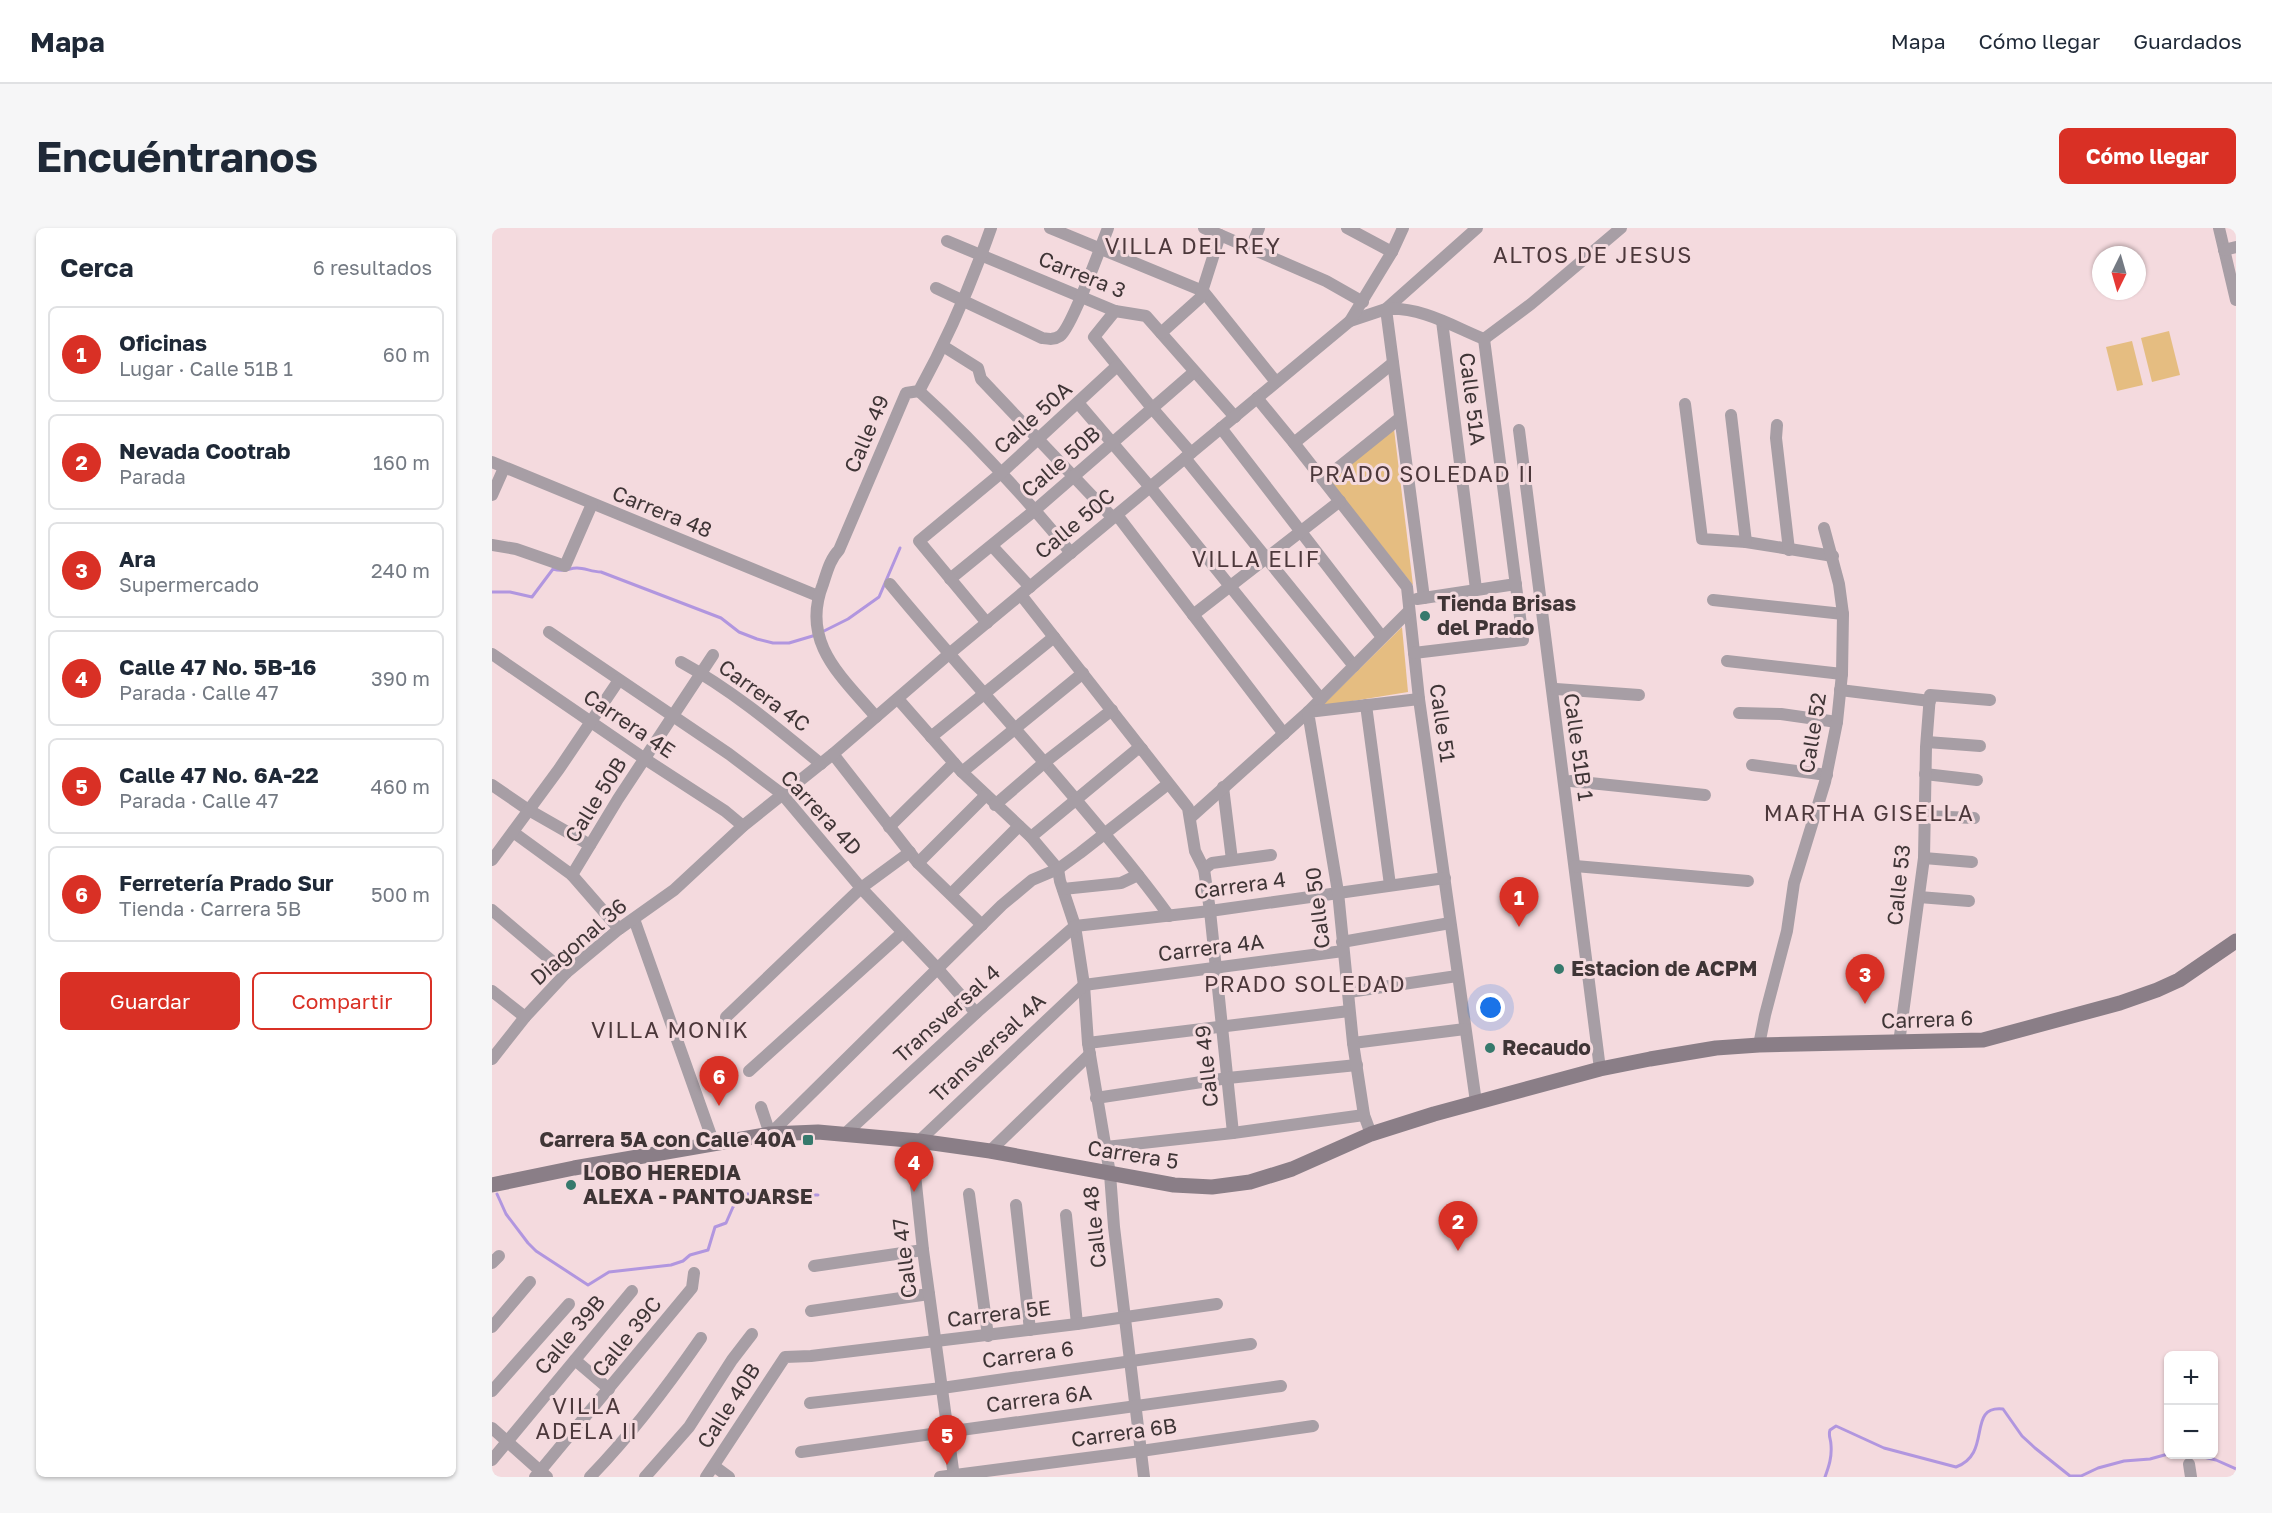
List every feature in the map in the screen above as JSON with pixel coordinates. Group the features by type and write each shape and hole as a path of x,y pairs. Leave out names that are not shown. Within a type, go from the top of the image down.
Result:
{"main road":[{"name":"Carrera 6","path":"1476,1102 1600,1069 1716,1048 1983,1040 2120,1003 2179,980 2236,941"},
{"name":"Carrera 5","path":"492,1185 770,1134 846,1133 990,1151 1174,1185 1212,1187 1250,1182 1292,1169 1371,1134 1476,1102"}],"street":[{"name":"Calle 49","path":"876,717 836,670 817,635 818,596 833,556 839,550 906,393 919,390 943,346 964,300 991,228"},
{"path":"1050,228 1203,291 1276,382"},
{"path":"936,288 1042,338 1052,339 1062,335 1081,297 1108,228"},
{"path":"1204,228 1326,281 1363,302"},
{"path":"1251,248 1259,228"},
{"path":"1347,228 1392,252"},
{"name":"Calle 50C","path":"743,826 821,764 949,654 1350,321 1404,228"},
{"path":"1386,309 1476,228"},
{"path":"1484,339 1531,304 1621,228"},
{"path":"2219,228 2230,248 2235,295"},
{"path":"1161,333 1200,298 1220,235"},
{"name":"Carrera 3","path":"947,241 1115,311 1146,316 1235,417"},
{"path":"1350,321 1386,309 1402,308 1419,311 1484,339"},
{"path":"1386,309 1424,598"},
{"path":"1115,311 1094,337 1354,666"},
{"name":"Calle 51A","path":"1442,321 1476,589"},
{"path":"1414,652 1523,640 1484,339"},
{"path":"943,346 978,368 981,379 1115,516 1284,734"},
{"path":"1294,443 1393,363"},
{"name":"Calle 50A","path":"950,579 920,541 1079,404 1117,366"},
{"name":"Calle 50B","path":"950,579 1035,510 1194,372"},
{"path":"919,390 963,431 1071,553"},
{"name":"Calle 51","path":"1257,398 1407,587 1419,699 1476,1102"},
{"path":"1079,404 1114,442 1321,699"},
{"path":"1685,404 1702,539 1746,542 1833,556"},
{"path":"1731,415 1746,542"},
{"path":"1323,480 1400,417"},
{"path":"1777,425 1776,438 1789,550"},
{"path":"1221,428 1382,637"},
{"name":"Calle 51B 1","path":"1519,430 1544,645 1600,1069"},
{"name":"Carrera 48","path":"492,462 818,596"},
{"path":"492,495 504,468"},
{"path":"1193,615 1340,501"},
{"path":"492,545 516,549 565,566 592,504"},
{"name":"Calle 52","path":"1759,1045 1787,931 1794,883 1827,775 1837,722 1842,674 1843,614 1833,556 1824,528"},
{"path":"992,546 1025,591 1054,637 1188,808 1190,818"},
{"path":"950,579 987,623"},
{"path":"890,584 1046,762 1147,885 1169,916"},
{"path":"1190,818 1308,712 1382,637 1409,606 1424,598 1516,584"},
{"path":"1713,600 1843,614"},
{"name":"Carrera 4D","path":"549,632 729,754 782,794 861,888 976,1013"},
{"path":"931,737 1054,637"},
{"name":"Carrera 4E","path":"492,654 725,811 743,826"},
{"name":"Calle 50B","path":"572,875 713,655"},
{"path":"1728,661 1842,674"},
{"name":"Carrera 4C","path":"681,662 701,673 761,715 821,764"},
{"path":"889,827 958,768 1015,728 1083,673"},
{"path":"492,860 527,809 559,769 619,680"},
{"path":"1556,689 1639,696"},
{"path":"1840,690 1930,698 1990,700"},
{"name":"Calle 53","path":"1899,1043 1924,858 1925,774 1930,698"},
{"path":"898,699 958,768 1031,837 1058,869"},
{"path":"1308,712 1419,699"},
{"path":"1366,705 1390,885"},
{"path":"995,805 1112,710"},
{"name":"Calle 50","path":"1308,712 1338,892 1353,1043 1364,1115 1371,1134"},
{"path":"1739,713 1781,714 1837,722"},
{"path":"1927,742 1980,746"},
{"path":"1031,837 1136,750 1142,749"},
{"path":"833,754 918,863 982,925"},
{"path":"1752,765 1827,775"},
{"path":"1925,774 1977,780"},
{"path":"1571,781 1705,795"},
{"path":"761,1107 770,1134 937,968 1032,880 1058,869 1168,784"},
{"path":"492,785 527,809 590,845"},
{"path":"1223,787 1233,860"},
{"path":"918,863 986,795"},
{"path":"1924,816 1974,818"},
{"name":"Calle 49","path":"1190,818 1195,851 1204,869 1210,911 1233,1133"},
{"name":"Diagonal 36","path":"492,1059 525,1017 566,973 619,929 674,890 743,826"},
{"path":"951,894 1019,826"},
{"path":"513,832 572,875 619,929"},
{"path":"726,1017 861,888 910,852"},
{"path":"1204,869 1212,863 1271,855"},
{"path":"1924,858 1972,862"},
{"path":"1575,866 1748,881"},
{"name":"Calle 48","path":"1058,869 1059,881 1075,926 1084,985 1089,1049 1110,1174 1144,1477"},
{"path":"1063,889 1121,883 1138,875"},
{"name":"Carrera 4","path":"1075,926 1210,911 1445,878"},
{"path":"1919,897 1969,901"},
{"path":"492,910 566,973"},
{"path":"634,919 714,1144"},
{"name":"Carrera 4A","path":"1084,985 1216,967 1342,946 1450,923"},
{"name":"Transversal 4","path":"846,1133 976,1013 1075,926"},
{"path":"749,1071 902,933"},
{"path":"1349,992 1457,976"},
{"name":"Transversal 4A","path":"919,1141 1084,985"},
{"path":"492,991 525,1017"},
{"path":"990,1151 1089,1049 1222,1027 1349,1011"},
{"path":"1353,1043 1465,1029"},
{"path":"1096,1098 1228,1078 1357,1065"},
{"name":"Carrera 5","path":"1106,1147 1364,1115"},
{"name":"Calle 47","path":"919,1141 915,1175 922,1250 953,1476"},
{"path":"969,1194 988,1336"},
{"path":"1016,1205 1030,1330"},
{"path":"1066,1215 1077,1324"},
{"path":"814,1266 922,1250"},
{"name":"Calle 39C","path":"541,1475 692,1287 694,1273"},
{"path":"492,1327 530,1282"},
{"name":"Calle 39B","path":"492,1460 632,1291"},
{"path":"811,1311 929,1294"},
{"path":"492,1391 569,1304"},
{"name":"Carrera 5E","path":"785,1357 988,1336 1217,1304"},
{"path":"645,1477 689,1427 732,1360 752,1335"},
{"path":"590,1477 615,1452 654,1405 701,1338"},
{"name":"Carrera 6","path":"810,1403 942,1388 1251,1344"},
{"name":"Calle 40B","path":"706,1477 785,1357"},
{"path":"575,1360 609,1389"},
{"name":"Carrera 6A","path":"801,1452 1281,1386"},
{"name":"Carrera 6B","path":"940,1477 1313,1426"},
{"path":"492,1428 541,1475"},
{"path":"2189,1464 2191,1477"},
{"path":"714,1466 729,1477"}],"shaded area":[{"path":"2169,331 2180,375 2152,382 2141,338"},
{"path":"2132,341 2143,385 2117,391 2106,347"},
{"path":"1394,429 1413,585 1329,480"},
{"path":"1402,627 1408,692 1322,706"}],"waterway":[{"path":"822,632 848,619 879,597 900,548"},
{"path":"492,592 510,592 532,597 553,569 580,568 601,572 721,618 739,632 757,639 773,643 789,643 816,635"},
{"path":"497,1194 506,1214 528,1243 536,1251 588,1285 609,1272 671,1265 683,1261 690,1255 708,1250 715,1227 726,1223 733,1207 745,1194 818,1195"},
{"path":"1825,1477 1831,1454 1829,1432 1836,1426 1884,1448 1956,1467 1967,1461 1974,1452 1985,1415 1992,1410 2003,1409 2022,1436 2070,1476 2081,1476 2098,1468 2124,1461 2150,1459 2164,1455"},
{"path":"2212,1459 2236,1469"}],"place":[{"name":"Tienda Brisas del Prado","path":"1425,616"},
{"name":"Oficinas","path":"1519,927"},
{"name":"Estacion de ACPM","path":"1559,969"},
{"name":"Ara","path":"1865,1004"},
{"name":"Recaudo","path":"1490,1048"},
{"name":"Ferretería Prado Sur","path":"719,1106"},
{"name":"Carrera 5A con Calle 40A","path":"808,1140"},
{"name":"LOBO HEREDIA ALEXA - PANTOJARSE","path":"571,1185"},
{"name":"Calle 47 No. 5B-16","path":"914,1192"},
{"name":"Nevada Cootrab","path":"1458,1251"},
{"name":"Calle 47 No. 6A-22","path":"947,1465"}],"district":[{"name":"VILLA DEL REY","path":"1193,246"},
{"name":"ALTOS DE JESUS","path":"1593,255"},
{"name":"PRADO SOLEDAD II","path":"1422,474"},
{"name":"VILLA ELIF","path":"1256,559"},
{"name":"MARTHA GISELLA","path":"1869,813"},
{"name":"PRADO SOLEDAD","path":"1305,984"},
{"name":"VILLA MONIK","path":"670,1030"},
{"name":"VILLA ADELA II","path":"587,1418"}]}
